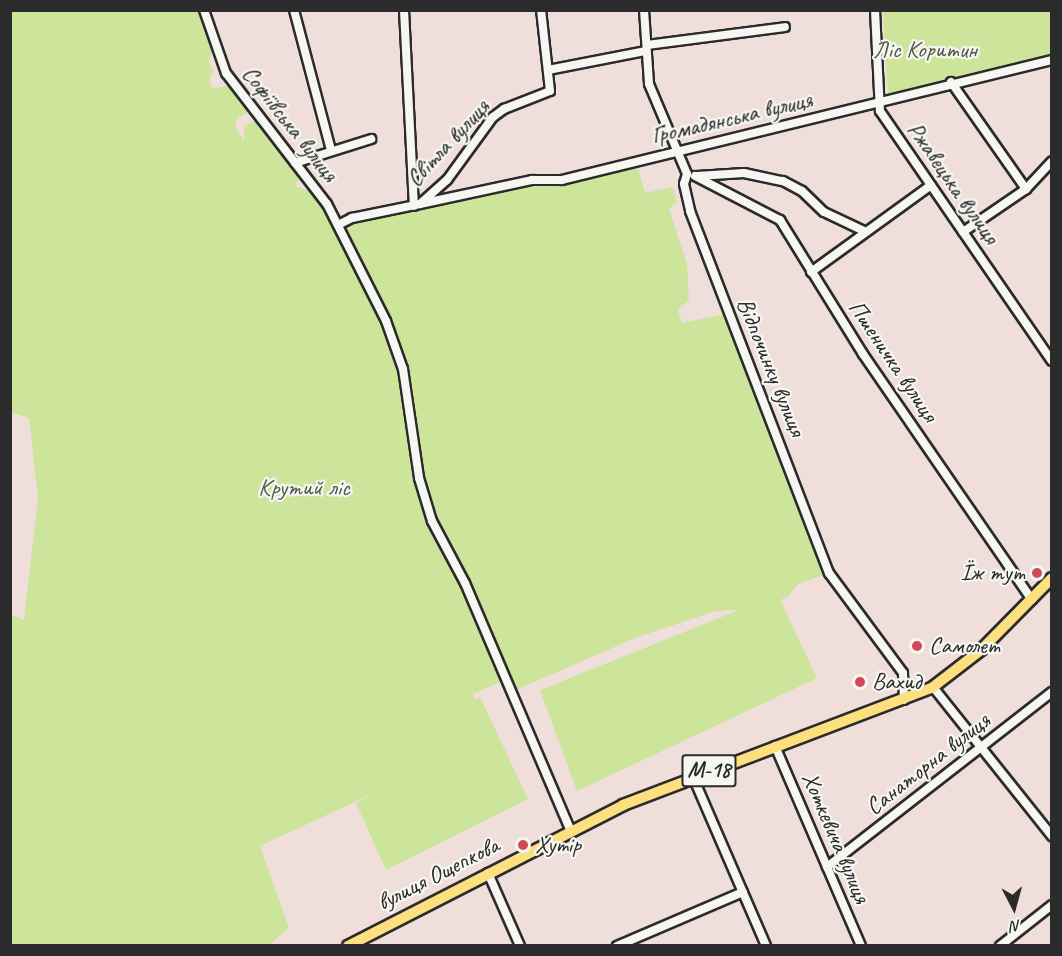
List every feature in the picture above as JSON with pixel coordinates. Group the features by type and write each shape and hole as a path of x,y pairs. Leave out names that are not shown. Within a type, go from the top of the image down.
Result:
{"highway":[{"name":"вулиця Ощепкова","path":"348,945 571,831 693,777 904,700 933,687 981,650 1052,578"}],"street":[{"name":"Софіївська вулиця","path":"204,10 226,73 327,204 396,347 419,478 432,521 465,583 571,831"},
{"path":"294,10 331,150"},
{"path":"404,10 417,205"},
{"path":"542,10 548,70 647,48 785,27"},
{"path":"644,10 655,104 678,149 687,174 695,176 744,173 783,181 802,191 824,212 864,231"},
{"name":"Ржавецька вулиця","path":"875,10 880,103 889,126 1052,361"},
{"name":"Громадянська вулиця","path":"417,205 532,180 562,180 678,149 880,103 951,82 1052,60"},
{"name":"Світла вулиця","path":"338,225 352,218 417,205 447,180 493,117 504,109 550,91 548,70"},
{"path":"951,82 1026,189"},
{"path":"295,163 371,139"},
{"path":"963,232 1026,189 1052,160"},
{"name":"Відпочинку вулиця","path":"687,174 684,184 690,211 829,573 903,673 904,700"},
{"name":"Пшеничка вулиця","path":"695,176 780,220 863,354 1032,600"},
{"path":"812,272 864,231 931,185"},
{"path":"933,687 1052,836"},
{"name":"Санаторна вулиця","path":"827,867 1052,692"},
{"name":"Хоткевича вулиця","path":"776,746 861,945"},
{"path":"693,777 766,945"},
{"path":"488,873 520,945"},
{"path":"617,945 743,892"},
{"path":"1000,945 1052,905"}],"green space":[{"name":"Крутий ліс","path":"11,11 203,11 214,46 209,61 213,71 209,81 212,88 228,86 237,91 253,109 237,118 235,126 240,135 244,140 244,126 259,119 274,144 281,143 303,170 295,186 317,194 337,224 427,201 636,162 645,193 673,187 677,202 669,209 687,264 689,300 678,310 682,323 725,314 766,425 786,460 829,573 798,584 788,597 780,600 817,678 577,791 540,690 739,610 716,611 635,638 516,690 509,678 473,694 475,700 480,697 528,799 386,870 356,803 374,793 260,846 289,928 269,945 11,945 10,614 24,620 38,498 29,418 11,412"},
{"name":"Ліс Коритин","path":"883,11 1051,11 1051,56 896,99 888,94"}],"place":[{"name":"Їж тут","path":"1037,573"},
{"name":"Самолет","path":"917,646"},
{"name":"Вахид","path":"860,682"},
{"name":"Хутір","path":"523,845"}]}
